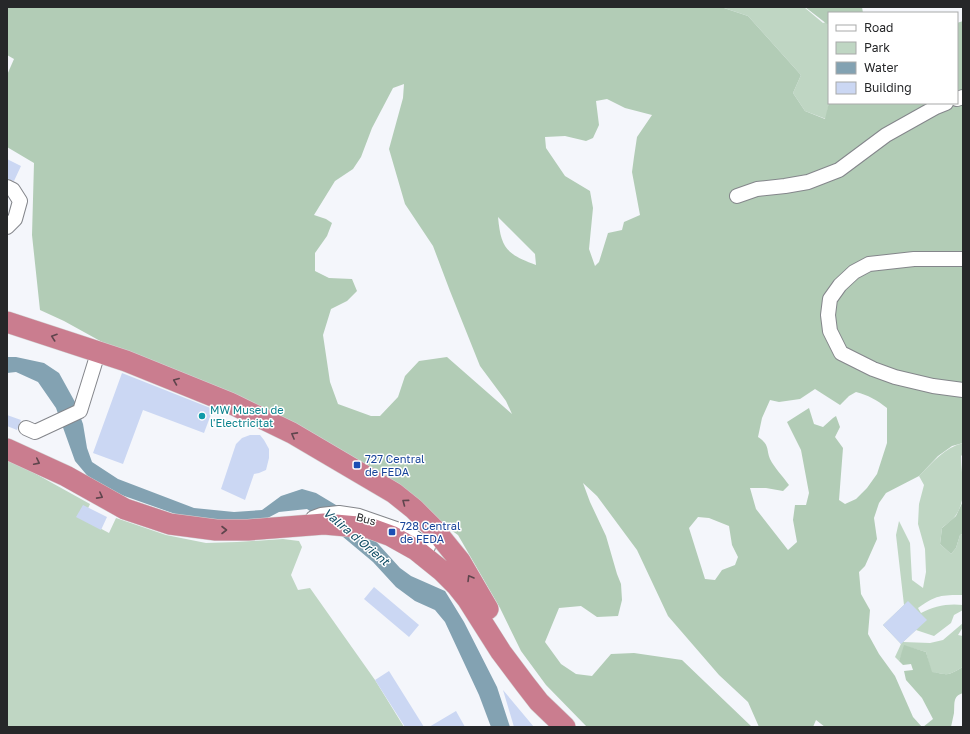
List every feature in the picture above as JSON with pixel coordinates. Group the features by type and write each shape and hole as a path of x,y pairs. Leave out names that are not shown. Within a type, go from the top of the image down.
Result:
{"highway":[{"path":"7,322 126,362 230,403 292,433 394,493 414,509 434,529 460,561 503,636 520,675"},
{"path":"7,449 66,476 125,509 170,524 216,530 248,530 296,525 324,524 372,525 416,550 442,571 456,585 468,600 501,652 520,675 539,702 565,727"}],"street":[{"path":"737,196 757,189 808,182 839,170 886,135 944,104"},
{"path":"7,186 13,190 20,201 15,219 7,227"},
{"path":"963,259 914,259 869,264 854,272 840,285 830,299 828,315 830,330 841,352 873,370 933,386 963,390"},
{"path":"31,430 80,411 98,353"}],"green space":[{"path":"7,7 721,7 748,16 801,75 793,93 805,111 825,119 829,104 958,104 958,23 963,21 963,443 952,446 938,456 919,476 886,493 879,503 874,518 877,539 865,566 859,572 861,594 870,610 868,634 879,654 895,676 913,717 922,727 825,727 816,720 813,727 759,727 748,702 719,675 668,616 637,550 597,496 583,483 606,536 621,584 622,600 618,616 597,617 581,606 559,608 545,642 561,664 576,674 592,676 611,654 634,653 682,660 752,727 587,727 546,685 521,651 500,608 458,535 375,477 131,358 64,321 40,310 32,235 34,163 7,147 7,75 14,59 7,55","holes":["404,84 403,98 389,149 405,204 433,246 480,366 506,401 512,414 447,357 419,361 405,376 398,397 380,416 371,416 338,404 330,382 323,335 331,309 347,301 357,291 352,279 329,278 315,271 315,253 327,236 332,223 326,219 314,215 335,181 353,169 361,157 372,128 393,88","607,99 625,108 652,115 637,137 632,172 640,215 624,222 622,230 608,233 599,262 595,266 589,249 593,208 590,191 565,176 546,148 545,137 565,136 586,141 593,138 599,125 596,101","498,217 535,254 536,265 518,257 503,243","815,389 840,405 849,396 856,392 872,398 887,408 887,443 877,474 867,488 856,499 845,504 839,500 843,448 835,437 840,427 836,416 823,427 814,424 809,408 787,422 801,450 809,493 806,505 795,505 793,520 797,542 788,550 756,509 750,488 766,488 783,491 789,485 770,459 766,445 758,437 762,418 770,400 779,402 800,399","698,517 709,518 729,526 732,545 738,557 735,565 722,570 715,580 705,579 689,528"]},
{"path":"721,7 804,7 823,23 828,21 829,104 826,119 805,111 793,93 801,75 748,16"},
{"path":"805,7 862,7 863,12 828,12 827,24"},
{"path":"963,443 963,454 961,456 963,486 962,501 955,517 942,528 940,544 951,554 956,548 960,535 963,534 963,595 949,595 934,598 918,608 921,613 936,607 958,604 963,605 963,610 954,615 951,623 934,636 916,630 903,642 930,643 943,640 963,623 963,627 958,635 963,636 963,667 952,673 942,674 931,672 926,652 905,646 899,661 895,657 901,644 883,625 904,605 896,535 899,521 910,543 912,580 923,588 926,572 925,549 918,524 919,504 924,485 919,476 944,452"},
{"path":"7,460 27,469 90,504 83,519 109,533 116,518 166,535 206,543 283,539 299,541 302,547 291,575 298,590 310,588 375,680 404,727 7,727"},
{"path":"963,501 963,534 960,535 956,548 951,554 940,544 942,528 956,516"},
{"path":"904,645 926,652 932,672 949,674 963,667 963,693 957,696 954,704 951,727 923,727 933,719 922,698 906,680 904,671 913,670 911,664 903,665 899,661"}],"water":[{"name":"Valira d'Orient","path":"7,357 16,357 44,363 59,373 75,402 83,424 87,448 92,462 118,479 194,508 234,512 262,510 281,496 302,489 316,493 351,514 400,568 411,576 445,591 464,622 497,687 510,727 491,727 479,695 445,622 435,610 415,601 396,587 373,562 324,521 307,509 279,512 260,522 225,523 181,516 96,486 75,461 56,408 38,382 16,372 7,373"}],"building":[{"path":"7,159 21,166 14,181 7,179"},
{"path":"122,373 213,409 204,433 143,410 123,464 93,453"},
{"path":"7,415 21,420 17,430 7,426"},
{"path":"250,435 260,435 269,449 269,458 266,470 254,474 245,500 221,489 236,444 242,438"},
{"path":"83,505 107,517 101,530 76,517"},
{"path":"374,587 419,625 409,637 364,599"},
{"path":"908,601 927,620 901,644 883,625"},
{"path":"389,671 424,727 405,727 375,680"},
{"path":"503,690 534,727 514,727"},
{"path":"456,711 465,727 429,727"}],"place":[{"name":"MW Museu de l'Electricitat","path":"202,416"},
{"name":"727 Central de FEDA","path":"357,465"},
{"name":"728 Central de FEDA","path":"392,532"}]}
